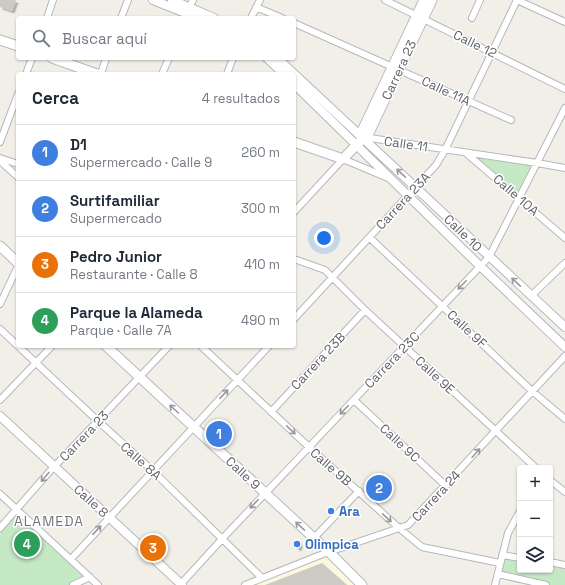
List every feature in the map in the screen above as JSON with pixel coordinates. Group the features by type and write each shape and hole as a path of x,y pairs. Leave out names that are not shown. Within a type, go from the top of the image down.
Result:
{"main road":[{"name":"Carrera 23","path":"420,17 424,0"},
{"name":"Carrera 23","path":"343,159 360,141 368,135 396,68 420,17 432,0"},
{"path":"0,40 16,45"},
{"path":"58,60 91,72"},
{"name":"Calle 10","path":"296,143 343,159"},
{"path":"0,246 16,262"},
{"name":"Calle 9","path":"108,348 314,538 362,585"}],"street":[{"path":"48,16 53,0"},
{"path":"122,16 128,0"},
{"path":"153,0 208,16"},
{"path":"172,0 188,9 196,16"},
{"path":"252,16 260,0"},
{"name":"Calle 12","path":"385,0 565,89"},
{"path":"472,18 480,0"},
{"path":"517,0 565,22"},
{"name":"Carrera 23A","path":"296,317 436,165 445,150 517,0"},
{"path":"256,7 277,16"},
{"name":"Calle 11A","path":"296,24 511,120"},
{"path":"27,72 31,60"},
{"path":"102,72 105,60"},
{"path":"163,72 168,60"},
{"path":"228,72 232,60"},
{"path":"269,60 282,72"},
{"path":"279,60 291,72"},
{"path":"296,77 360,141"},
{"path":"296,86 360,141"},
{"path":"0,142 16,99"},
{"name":"Carrera 23C","path":"181,585 265,493 489,257 565,108"},
{"name":"Calle 11","path":"360,141 537,162 565,168"},
{"name":"Calle 10","path":"360,141 392,180 565,346"},
{"name":"Calle 10","path":"360,141 416,187 565,327"},
{"name":"Calle 10A","path":"466,153 565,238"},
{"path":"0,159 16,163"},
{"path":"0,159 16,175"},
{"name":"Calle 10","path":"343,159 392,180"},
{"name":"Carrera 23","path":"296,210 343,159"},
{"name":"Calle 9F","path":"370,238 565,419"},
{"name":"Calle 9E","path":"296,260 325,270 365,310 533,465"},
{"path":"531,296 565,262"},
{"path":"0,304 16,268"},
{"name":"Carrera 23B","path":"271,412 365,310"},
{"name":"Calle 8A","path":"0,329 16,344"},
{"name":"Calle 8A","path":"20,348 98,422 153,471 262,578"},
{"path":"0,400 50,348"},
{"name":"Carrera 23","path":"0,528 54,467 167,348"},
{"name":"Calle 9B","path":"203,348 309,447 422,547 500,563"},
{"path":"71,559 267,348"},
{"name":"Carrera 24","path":"245,585 329,552 408,525 446,486 532,390 565,356"},
{"name":"Calle 9C","path":"354,400 446,486"},
{"name":"Calle 8","path":"0,416 110,517 181,585"},
{"path":"553,482 565,492"},
{"path":"314,538 359,491"},
{"path":"0,494 98,585"},
{"path":"495,585 508,533 517,516"},
{"path":"502,555 517,558"},
{"path":"553,563 565,565"},
{"path":"498,574 546,585"},
{"path":"73,585 90,577"}],"shaded area":[{"path":"329,552 362,585 245,585"}],"green space":[{"path":"466,153 537,163 519,198"},
{"path":"17,510 90,577 73,585 0,585 0,528"},
{"path":"502,555 517,558 517,573 553,573 553,563 565,565 565,585 546,585 498,574"}],"building":[{"path":"0,0 16,0 12,11 0,7"},
{"name":"Olimpica","path":"299,539 300,546 298,549 294,545"},
{"path":"322,563 347,585 265,585"}],"place":[{"name":"D1","path":"219,434"},
{"name":"Surtifamiliar","path":"379,488"},
{"name":"Ara","path":"331,511"},
{"name":"Parque la Alameda","path":"27,544"},
{"name":"Olimpica","path":"297,544"},
{"name":"Pedro Junior","path":"153,548"}],"district":[{"name":"ALAMEDA","path":"49,521"}]}
